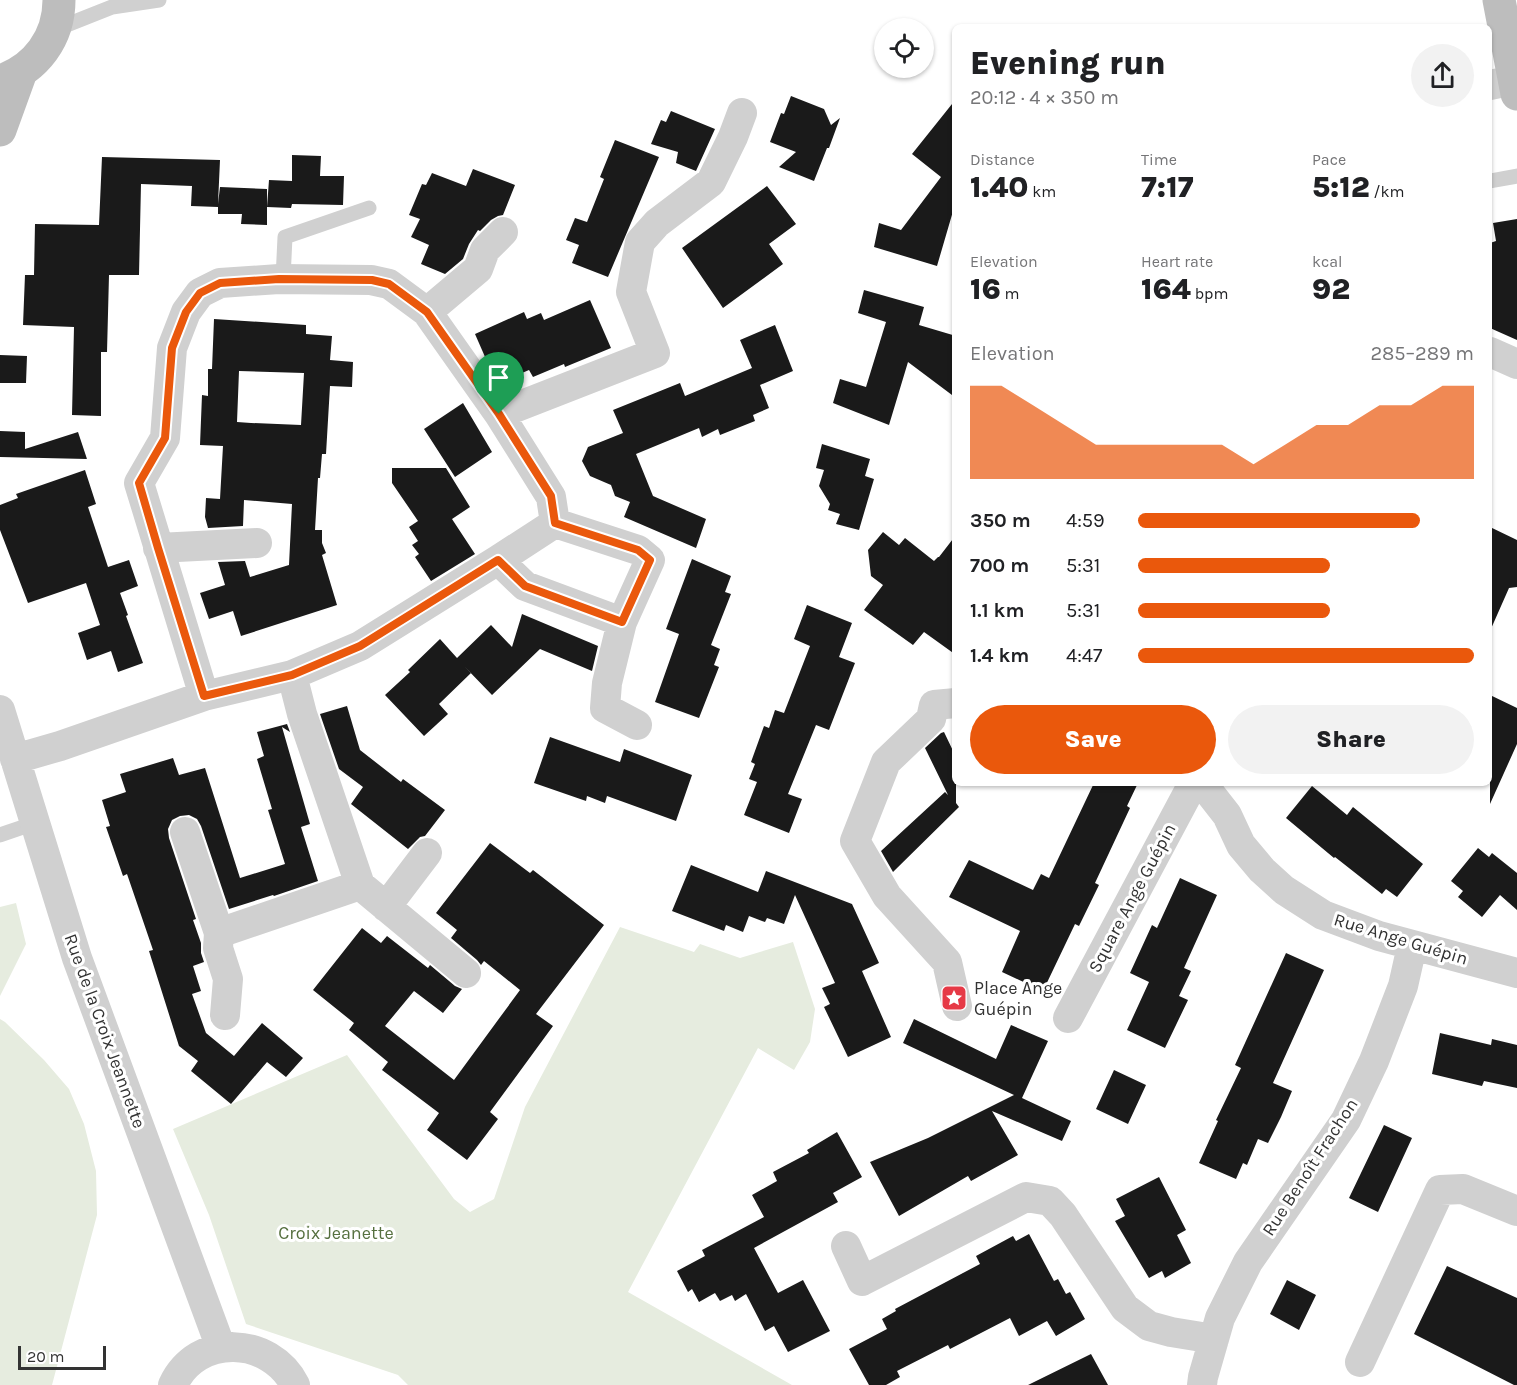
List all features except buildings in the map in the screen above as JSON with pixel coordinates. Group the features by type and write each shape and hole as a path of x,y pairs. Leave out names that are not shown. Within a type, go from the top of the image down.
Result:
{"street":[{"path":"1499,0 1507,86"},
{"path":"0,130 10,76 35,60 41,53 57,15"},
{"path":"499,414 655,352 631,292 640,242 657,223 711,182 737,125"},
{"path":"427,312 478,269 485,250 503,232"},
{"path":"204,696 139,483 165,438 172,348 186,312 200,293 220,283 283,279 372,280 389,284 427,312 499,414 551,496 555,523"},
{"path":"1492,352 1517,364"},
{"path":"15,759 60,746 204,696 292,675 360,646 555,523"},
{"path":"555,523 638,550 650,560 622,622 607,683 605,708 637,725"},
{"path":"158,548 257,543"},
{"path":"498,560 525,586 622,622"},
{"path":"292,675 302,714 360,885 466,973"},
{"path":"952,703 934,705 931,720 886,762 855,841 887,896 947,962 957,1006"},
{"name":"Rue de la Croix Jeannette","path":"0,710 77,958 221,1348"},
{"name":"Square Ange Guépin","path":"1068,1017 1188,793 1198,786"},
{"name":"Rue Ange Guépin","path":"1204,786 1227,815 1241,845 1262,870 1284,890 1323,915 1379,936 1517,973"},
{"path":"185,832 219,933 218,948 228,979 225,1016"},
{"path":"386,907 428,853"},
{"path":"219,933 360,885"},
{"name":"Rue Benoît Frachon","path":"1202,1385 1220,1318 1248,1262 1346,1120 1378,1050 1403,986 1413,946"},
{"path":"1360,1362 1440,1190 1463,1189 1517,1211"},
{"path":"846,1246 862,1281 1026,1197 1050,1201 1063,1215 1125,1308 1149,1326 1214,1339"},
{"path":"173,1385 188,1364 204,1354 221,1348 247,1348 271,1357 290,1375 295,1385"}],"lane":[{"path":"57,15 159,0"},
{"path":"1492,181 1517,176"},
{"path":"283,279 285,237 369,208"},
{"path":"0,835 35,823"}],"green space":[{"path":"16,903 26,944 0,996 0,907"},
{"name":"Croix Jeanette","path":"620,927 694,952 700,944 740,958 793,942 815,1009 810,1042 794,1070 758,1048 628,1292 792,1385 408,1385 398,1375 246,1324 209,1215 173,1129 347,1055 454,1199 470,1212 494,1199 525,1107"},
{"path":"0,1019 44,1060 69,1089 84,1124 96,1171 97,1215 52,1385 0,1385"}],"place":[{"name":"Place Ange Guépin","path":"954,998"}],"route":[{"path":"279,279 372,280 389,284 427,312 499,414 551,496 555,523 638,550 650,560 622,622 525,586 498,560 360,646 292,675 204,696 139,483 165,438 172,348 186,312 200,293 220,283 279,279"}]}
